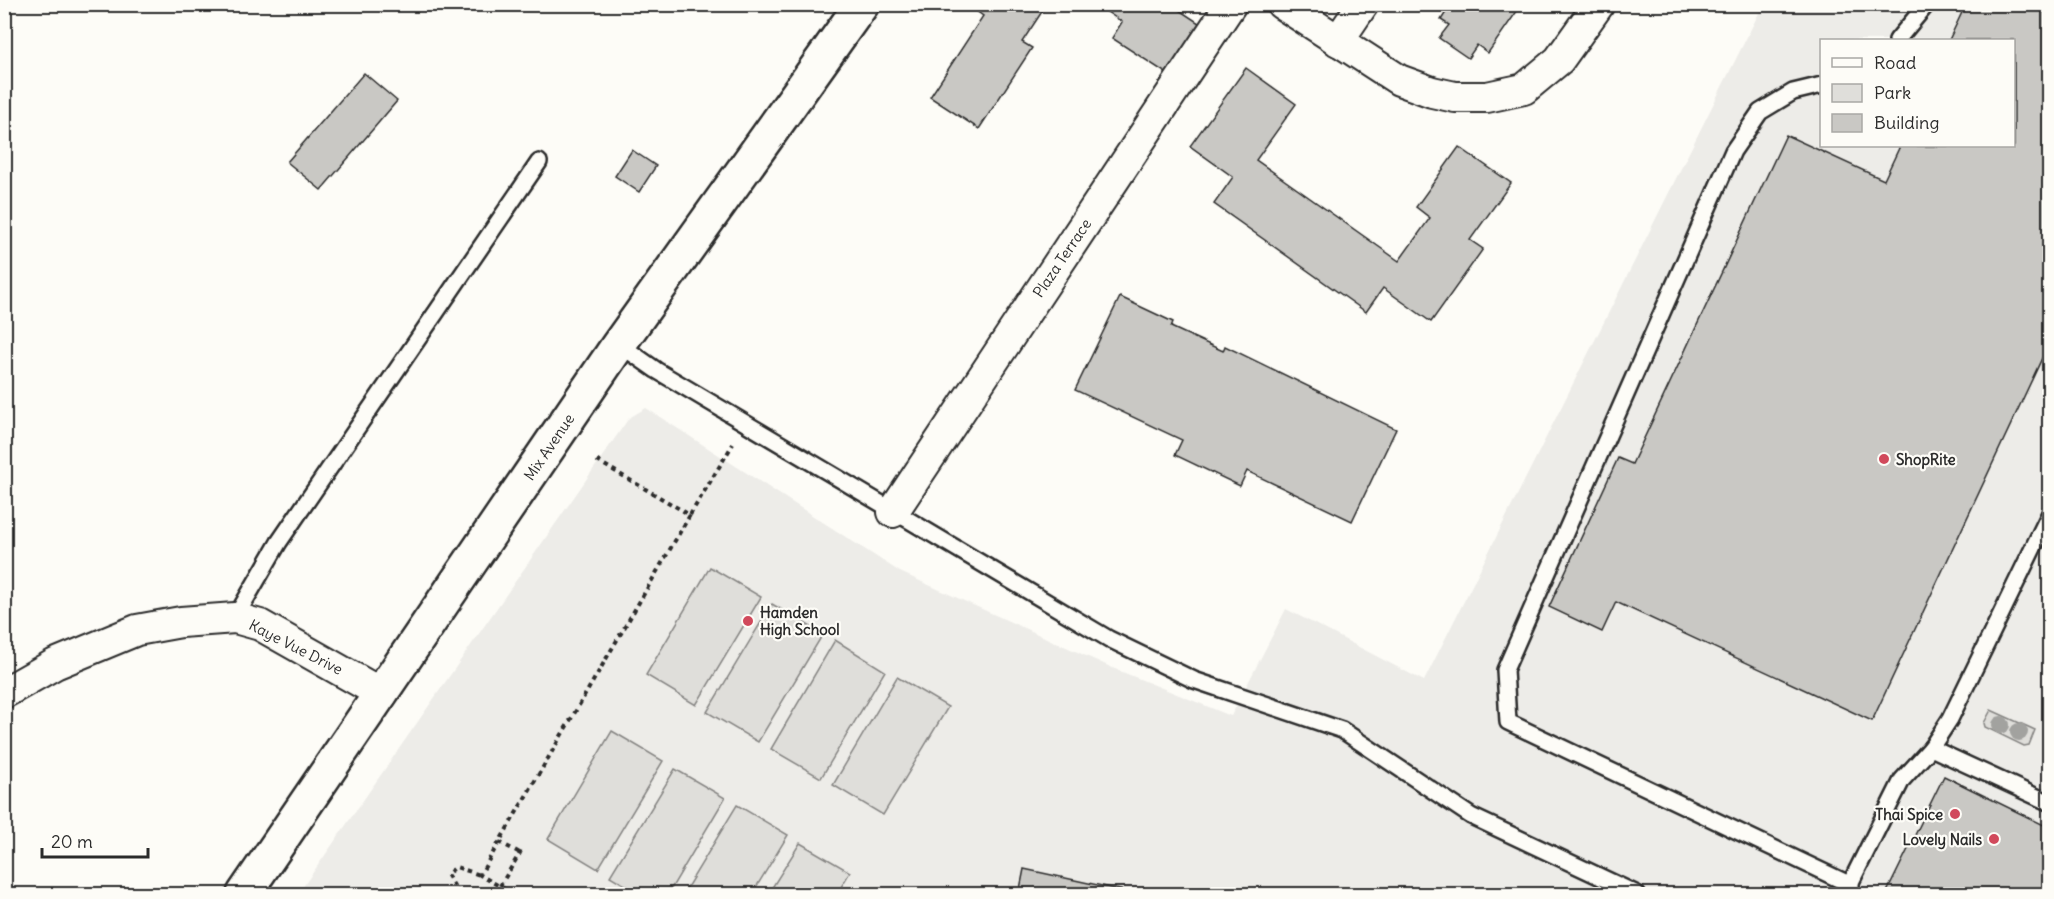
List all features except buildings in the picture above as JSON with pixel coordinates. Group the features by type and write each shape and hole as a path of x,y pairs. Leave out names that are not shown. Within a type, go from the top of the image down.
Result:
{"street":[{"name":"Mix Avenue","path":"243,894 619,345 862,4"},
{"name":"Plaza Terrace","path":"893,512 1231,4"},
{"path":"1282,4 1399,80 1432,92 1455,97 1487,97 1524,89 1559,60 1599,4"},
{"path":"1338,41 1364,4"},
{"name":"Kaye Vue Drive","path":"4,693 55,664 137,630 181,622 235,618 260,625 382,694"}],"lane":[{"path":"1898,39 1927,4"},
{"path":"1820,86 1793,92 1760,112 1733,151 1505,670 1508,722 1848,890 1902,780 1931,748 1950,719 2049,513"},
{"path":"235,618 279,542 539,162"},
{"path":"619,345 656,370 1108,639 1194,680 1342,730 1471,816 1637,894"},
{"path":"1931,748 2049,803"}],"path":[{"path":"480,875 690,515 746,424"},
{"path":"594,459 690,515"},
{"path":"499,842 522,854 500,886"},
{"path":"459,894 447,874 456,867 480,875 513,894"}],"shaded area":[{"path":"1763,5 2049,5 2049,894 298,894 629,418 646,408 900,572 1115,669 1231,716 1286,609 1424,681"}],"green space":[{"path":"710,567 761,597 696,705 646,675"},
{"path":"772,604 823,634 758,742 707,712"},
{"path":"835,640 885,671 821,778 771,749"},
{"path":"897,677 948,707 883,815 833,785"},
{"path":"1991,710 2035,730 2029,745 2024,746 1985,727 1984,723"},
{"path":"612,731 663,761 598,869 548,839"},
{"path":"675,769 725,798 668,894 640,894 610,876"},
{"path":"737,805 788,835 752,894 683,894"},
{"path":"800,843 850,872 837,894 768,894"}],"place":[{"name":"ShopRite","path":"1884,459"},
{"name":"Hamden High School","path":"748,621"},
{"name":"Thai Spice","path":"1955,814"},
{"name":"Lovely Nails","path":"1994,839"}]}
